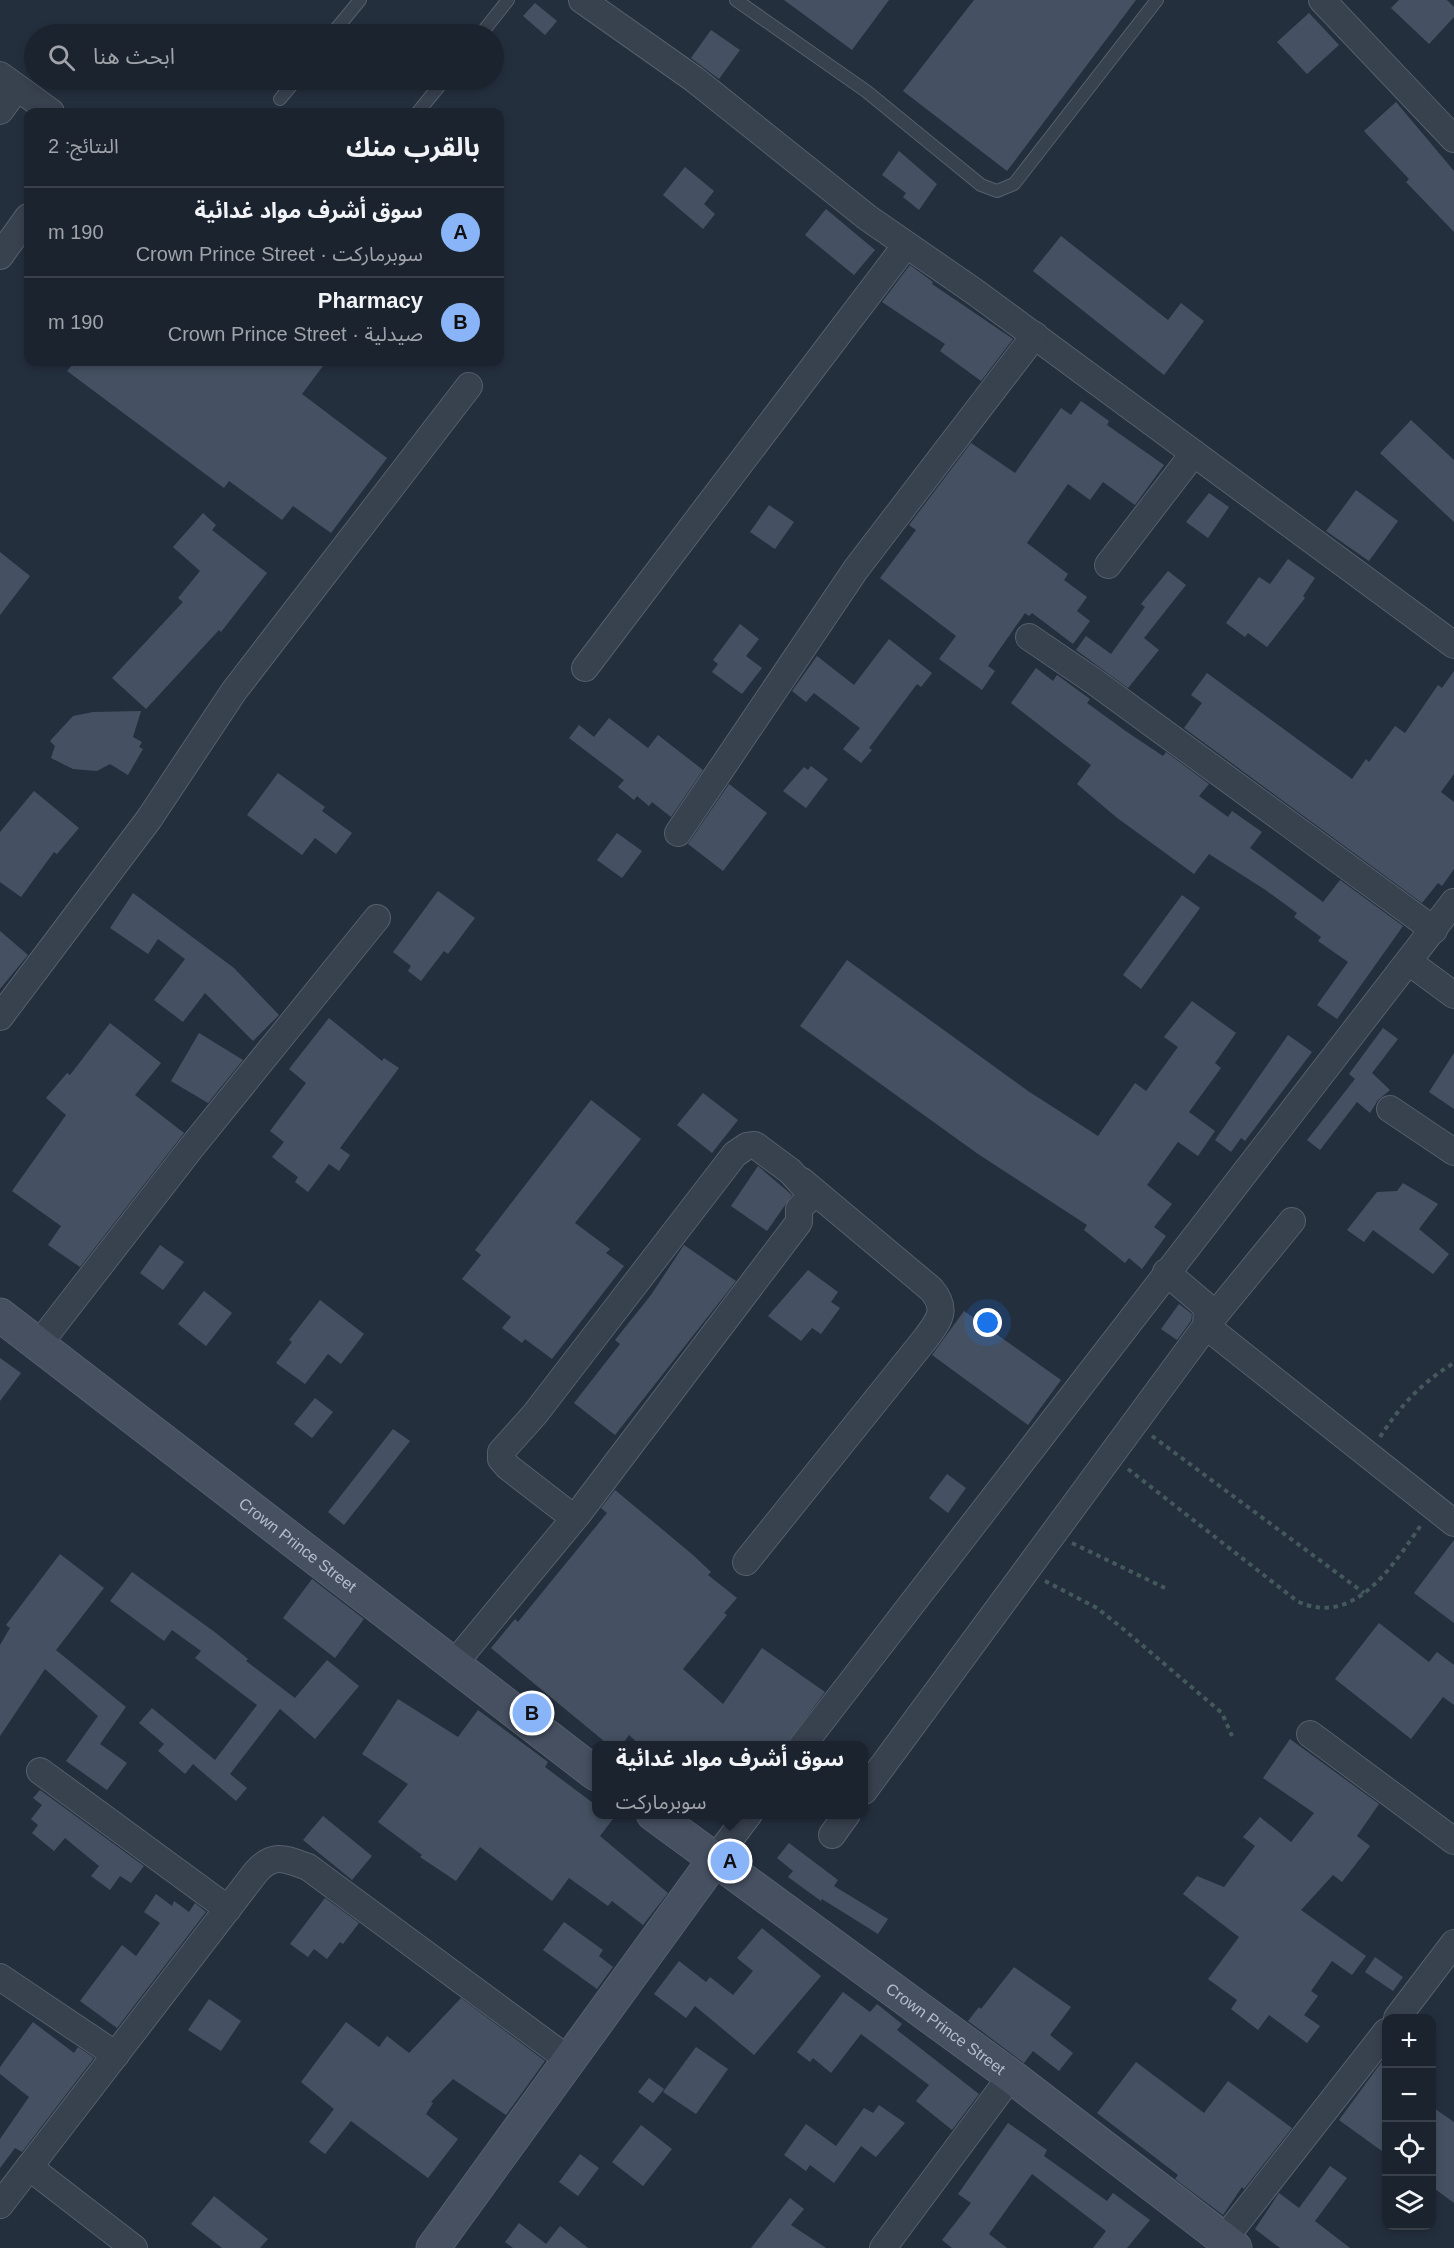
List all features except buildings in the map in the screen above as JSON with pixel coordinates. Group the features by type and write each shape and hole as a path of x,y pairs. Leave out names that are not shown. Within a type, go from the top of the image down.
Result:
{"main road":[{"name":"Crown Prince Street","path":"0,1314 592,1770"},
{"name":"Crown Prince Street","path":"659,1819 1011,2076 1230,2244"},
{"path":"433,2248 715,1859"}],"street":[{"path":"582,0 694,78 868,218 1035,335 1454,645"},
{"path":"1322,0 1454,139"},
{"path":"0,111 9,81 46,108"},
{"path":"0,256 24,223"},
{"path":"585,668 906,245"},
{"path":"678,833 856,569 1035,335"},
{"path":"0,1017 150,819 234,691 469,386"},
{"path":"1107,565 1194,453"},
{"path":"1029,637 1095,682 1434,930"},
{"path":"806,1741 1454,902"},
{"path":"39,1344 199,1139 377,918"},
{"path":"1408,962 1454,995"},
{"path":"1390,1109 1454,1152"},
{"path":"574,1518 507,1467 501,1459 501,1452 535,1414 735,1154 747,1146 754,1145 790,1171 931,1289 940,1300 941,1310 938,1322 926,1338 746,1562"},
{"path":"454,1664 574,1518 800,1222 799,1209 812,1195 790,1171"},
{"path":"868,1786 1206,1326 1292,1221"},
{"path":"1166,1272 1207,1307 1206,1326"},
{"path":"1206,1326 1454,1523"},
{"path":"1310,1734 1454,1841"},
{"path":"40,1771 228,1909"},
{"path":"715,1859 746,1819"},
{"path":"0,2205 228,1909 266,1862 278,1858 308,1867 569,2060"},
{"path":"1401,2014 1454,1943"},
{"path":"0,1977 116,2055"},
{"path":"1230,2244 1382,2037"},
{"path":"884,2248 1011,2076"},
{"path":"29,2168 134,2248"}],"lane":[{"path":"340,24 360,0"},
{"path":"489,24 508,0"},
{"path":"736,0 866,91 981,185 997,191 1014,184 1157,0"},
{"path":"280,99 288,90"},
{"path":"421,108 436,90"}],"path":[{"path":"1368,1455 1398,1409 1424,1383 1454,1363"},
{"path":"1135,1423 1364,1593"},
{"path":"1110,1456 1297,1601 1316,1609 1350,1601 1364,1593 1389,1572 1433,1507"},
{"path":"1053,1534 1164,1588"},
{"path":"1026,1571 1097,1608 1222,1713 1232,1736"}],"place":[{"name":"Pharmacy","path":"532,1713"},
{"name":"سوق أشرف مواد غدائية","path":"730,1861"}]}
